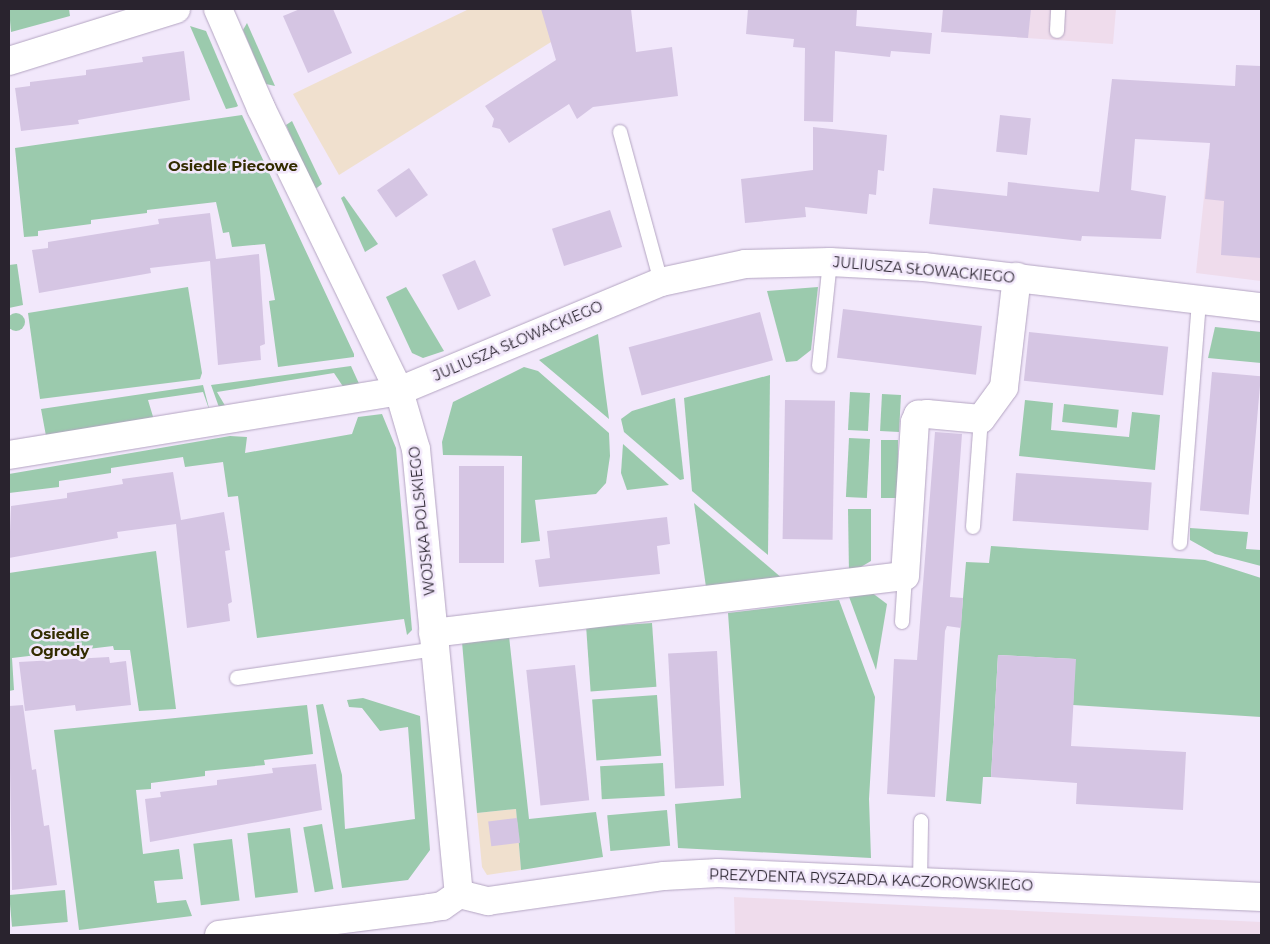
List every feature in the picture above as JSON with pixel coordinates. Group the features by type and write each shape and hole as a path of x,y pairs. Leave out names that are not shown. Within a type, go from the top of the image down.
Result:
{"street":[{"path":"9,61 124,16 176,9"},
{"name":"WOJSKA POLSKIEGO","path":"218,9 262,108 399,392 416,449 459,894"},
{"name":"JULIUSZA SŁOWACKIEGO","path":"9,455 399,392 661,282 745,264 830,262 1017,278 1261,307"},
{"path":"434,641 905,576 912,439 918,416 981,419 1004,387 1017,278"},
{"name":"PREZYDENTA RYSZARDA KACZOROWSKIEGO","path":"459,894 488,902 664,876 718,873 1261,897"},
{"path":"219,935 442,906 459,894"}],"lane":[{"path":"1057,31 1058,9"},
{"path":"620,132 661,282"},
{"path":"819,366 830,262"},
{"path":"1180,543 1199,300"},
{"path":"973,527 981,419"},
{"path":"902,622 905,576"},
{"path":"237,678 434,641"},
{"path":"920,881 921,821"}],"shaded area":[{"path":"469,9 576,9 579,19 551,42 339,175 293,94"},
{"path":"943,9 1116,9 1113,44 942,32"},
{"path":"1208,159 1261,162 1261,281 1196,273"},
{"path":"516,809 521,870 487,875 482,867 477,813"},
{"path":"734,897 1261,922 1261,935 735,935"}],"green space":[{"path":"9,9 69,9 70,16 11,32"},
{"path":"247,23 275,86 266,84 243,30"},
{"path":"190,26 206,31 238,106 226,109"},
{"path":"242,115 354,357 278,367 269,301 275,300 265,244 232,247 229,232 223,233 216,202 147,210 147,213 91,220 91,224 38,231 38,236 24,237 15,148"},
{"path":"292,121 322,184 314,190 286,125"},
{"path":"344,196 378,244 365,252 341,198"},
{"path":"17,264 23,305 9,308 9,265"},
{"path":"188,287 202,373 200,379 40,399 28,313"},
{"path":"406,287 444,351 423,358 412,353 386,297"},
{"path":"818,287 811,350 797,361 786,362 767,291"},
{"path":"16,313 22,316 25,322 22,328 16,331 10,328 7,322 10,316"},
{"path":"1215,327 1261,332 1261,363 1208,358"},
{"path":"598,334 604,382 609,419 539,360"},
{"path":"351,366 361,388 346,391 334,373 217,392 227,409 220,410 211,385"},
{"path":"524,367 538,371 609,433 610,456 606,483 596,494 535,500 540,541 521,543 522,456 443,455 442,442 453,402"},
{"path":"770,375 768,555 692,491 684,398"},
{"path":"203,385 210,412 203,392 148,400 154,420 46,436 41,409"},
{"path":"850,392 870,393 868,431 848,430"},
{"path":"882,394 901,395 899,432 880,431"},
{"path":"675,398 684,479 680,480 624,432 621,419 632,411"},
{"path":"1025,400 1053,403 1051,430 1129,437 1132,412 1160,415 1155,470 1019,456"},
{"path":"1064,404 1119,410 1117,428 1062,422"},
{"path":"382,414 396,448 412,630 407,635 404,619 257,638 238,496 228,497 223,462 185,467 183,457 111,468 111,473 59,481 59,487 9,493 9,474 230,436 247,437 245,453 352,434 358,417"},
{"path":"849,438 870,439 867,498 846,497"},
{"path":"881,440 898,440 898,498 881,498"},
{"path":"623,444 669,485 627,490 621,473"},
{"path":"694,503 790,585 707,594"},
{"path":"848,509 871,509 871,561 849,574"},
{"path":"1190,528 1248,532 1246,549 1261,550 1261,566 1215,554 1190,540"},
{"path":"991,546 1205,560 1261,578 1261,717 1073,705 1075,659 998,655 991,777 983,777 981,804 946,801 966,562 989,563"},
{"path":"156,551 176,709 139,711 130,650 114,650 113,646 12,658 14,690 9,691 9,573"},
{"path":"871,592 887,604 876,670 848,594"},
{"path":"839,600 875,697 869,799 871,858 678,848 675,804 741,798 728,613"},
{"path":"652,623 656,687 591,691 586,628"},
{"path":"509,636 529,819 596,812 603,857 521,870 516,809 477,813 462,642"},
{"path":"657,695 661,756 596,760 592,700"},
{"path":"363,698 420,716 430,850 408,880 342,888 316,705 323,704 342,775 345,829 415,819 408,727 380,731 362,708 349,707 347,700"},
{"path":"307,705 313,754 264,760 265,765 205,771 205,776 151,783 151,789 136,790 143,854 179,849 183,879 154,881 157,903 186,900 192,916 79,930 54,730"},
{"path":"663,763 665,796 602,799 600,766"},
{"path":"667,810 670,846 610,851 607,815"},
{"path":"322,824 333,889 315,892 303,827"},
{"path":"290,828 298,893 255,898 247,833"},
{"path":"232,839 240,901 201,905 193,844"},
{"path":"65,890 68,922 12,927 9,895"}],"building":[{"path":"300,9 333,9 352,53 308,73 283,16"},
{"path":"541,9 631,9 636,52 672,47 678,96 593,107 577,119 569,104 509,143 500,129 492,127 494,119 485,106 556,60"},
{"path":"748,9 857,9 856,26 932,33 930,54 891,51 890,57 835,51 833,122 804,121 805,48 793,47 794,39 746,34"},
{"path":"943,9 1031,9 1028,38 941,32"},
{"path":"184,51 190,100 78,120 79,124 21,131 15,88 30,86 30,82 86,75 86,70 143,62 142,57"},
{"path":"1236,65 1261,66 1261,258 1221,255 1224,201 1205,199 1210,143 1135,139 1131,190 1166,196 1161,239 1082,236 1081,241 929,224 933,188 1007,196 1008,182 1099,192 1112,79 1235,86"},
{"path":"1000,115 1031,118 1027,155 996,152"},
{"path":"813,127 887,135 884,171 878,170 876,195 869,194 867,214 805,207 806,217 745,223 741,179 813,170"},
{"path":"409,168 428,195 396,217 377,190"},
{"path":"610,210 622,247 564,266 552,229"},
{"path":"210,213 216,259 259,254 265,344 260,346 261,360 218,365 210,261 150,268 151,273 39,293 32,250 48,248 48,242 159,224 158,219"},
{"path":"475,260 491,296 458,310 442,275"},
{"path":"843,309 982,326 976,375 837,358"},
{"path":"760,312 773,360 642,395 629,347"},
{"path":"1029,332 1168,347 1163,395 1024,381"},
{"path":"1212,372 1261,376 1249,515 1200,510"},
{"path":"785,400 835,401 833,540 783,539"},
{"path":"935,432 962,434 950,597 963,598 961,628 947,626 945,631 935,797 887,794 894,659 917,660"},
{"path":"459,466 504,466 504,563 459,563"},
{"path":"173,472 181,520 224,512 230,550 225,551 232,602 228,604 230,621 187,628 176,524 117,532 118,538 9,558 11,506 67,498 67,493 123,484 122,479"},
{"path":"1016,473 1152,482 1148,530 1013,521"},
{"path":"667,517 670,544 657,546 660,574 539,587 535,560 550,558 547,531"},
{"path":"717,651 724,786 675,788 668,654"},
{"path":"998,655 1076,659 1071,746 1186,752 1183,810 1076,804 1077,783 991,777"},
{"path":"109,657 110,663 126,661 131,705 76,711 75,705 25,711 19,662"},
{"path":"575,665 589,800 540,805 526,670"},
{"path":"23,705 32,770 36,769 44,826 49,825 57,885 12,890 9,706"},
{"path":"316,764 322,810 150,842 145,799 161,797 160,792 217,785 217,780 273,773 272,768"},
{"path":"517,818 520,843 491,846 488,822"}],"district":[{"name":"Osiedle Piecowe","path":"233,166"},
{"name":"Osiedle Ogrody","path":"60,642"}]}
